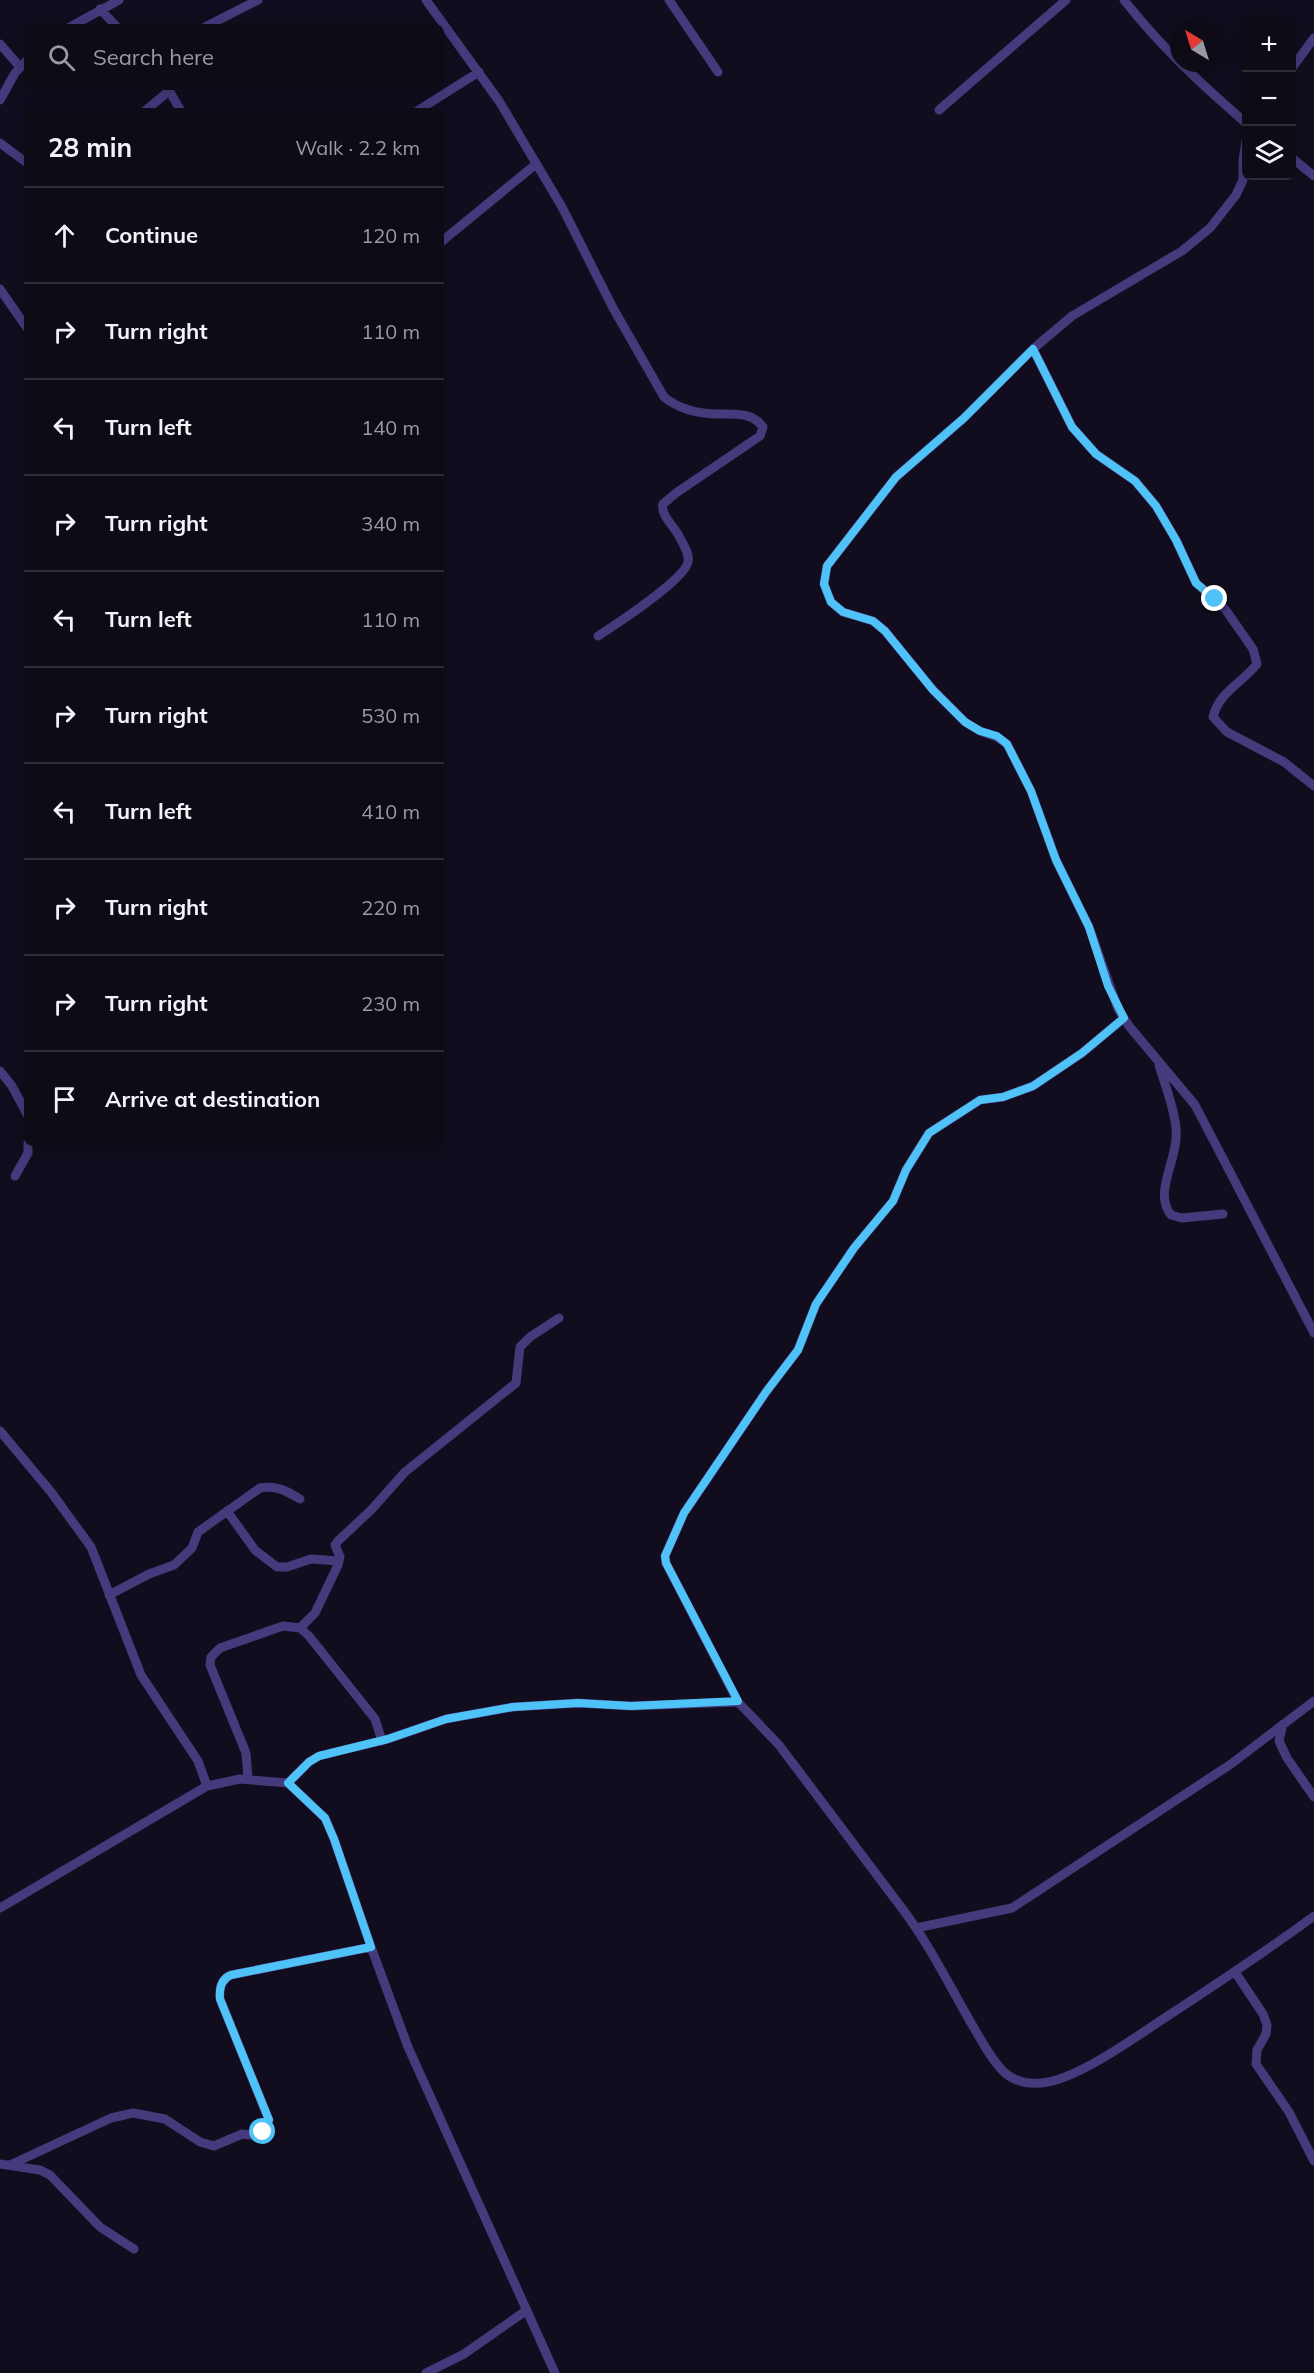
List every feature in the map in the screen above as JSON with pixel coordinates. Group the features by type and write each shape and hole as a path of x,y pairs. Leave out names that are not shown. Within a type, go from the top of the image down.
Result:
{"street":[{"path":"75,24 119,0"},
{"path":"211,24 258,0"},
{"path":"426,0 444,24"},
{"path":"669,0 718,72"},
{"path":"939,110 1066,0"},
{"path":"1124,0 1155,38 1196,80 1242,120"},
{"path":"100,9 114,24"},
{"path":"444,24 499,101 562,207 613,308 663,397 686,409 751,416 763,427 760,436 663,504 664,514 686,550 689,560 686,568 662,590 598,636"},
{"path":"1296,63 1314,38"},
{"path":"0,44 23,63 0,100"},
{"path":"422,108 479,72"},
{"path":"148,108 167,90"},
{"path":"169,90 179,108"},
{"path":"0,143 24,161"},
{"path":"1296,161 1314,176"},
{"path":"444,240 536,164"},
{"path":"1243,180 1236,195 1210,228 1182,251 1072,316 1033,349 957,425 896,477 827,566 824,584 831,602 843,612 873,621 885,631 933,690 965,722 980,731 997,736 1007,744 1031,791 1056,860 1089,927 1108,986 1124,1018 1195,1106 1314,1333"},
{"path":"0,289 24,324"},
{"path":"1033,349 1072,427 1096,454 1135,481 1156,506 1176,540 1196,583 1225,609 1253,649 1257,664 1225,694 1216,706 1213,717 1227,732 1284,762 1314,786"},
{"path":"1124,1018 1082,1053 1033,1086 1003,1097 980,1100 929,1133 906,1170 893,1201 854,1248 816,1304 798,1350 766,1392 684,1513 665,1556 666,1563 738,1701 779,1745 916,1928 998,2066 1014,2079 1027,2084 1048,2082 1081,2069 1128,2042 1235,1972 1314,1916"},
{"path":"1159,1062 1177,1136 1164,1203 1171,1215 1182,1218 1223,1214"},
{"path":"0,1071 12,1086 24,1108"},
{"path":"15,1176 28,1153 28,1146"},
{"path":"300,1628 315,1613 339,1561 335,1545 338,1541 372,1509 405,1472 516,1383 520,1347 530,1337 559,1318"},
{"path":"0,1431 51,1492 91,1547 141,1675 198,1761 207,1786"},
{"path":"109,1595 149,1574 174,1565 192,1548 198,1532 253,1492 269,1486 283,1489 300,1499"},
{"path":"227,1511 255,1550 277,1567 287,1567 311,1559 339,1561"},
{"path":"248,1779 246,1753 210,1665 211,1657 220,1648 282,1626 300,1628 336,1668 375,1719 382,1741"},
{"path":"288,1783 309,1762 319,1756 382,1741 446,1719 513,1707 578,1703 631,1706 738,1701"},
{"path":"916,1928 1012,1908 1025,1901 1231,1764 1314,1701"},
{"path":"1283,1724 1279,1741 1287,1758 1314,1797"},
{"path":"0,1908 207,1786 248,1779 288,1783 325,1818 408,2047 555,2373"},
{"path":"5,2164 111,2118 133,2113 165,2120 200,2142 214,2146 242,2134 251,2135 263,2132 269,2120 220,1999 219,1991 223,1980 231,1975 371,1947"},
{"path":"1235,1972 1263,2014 1267,2025 1266,2034 1257,2050 1256,2064 1288,2112 1314,2161"},
{"path":"5,2164 40,2170 50,2175 100,2227 134,2249"},
{"path":"426,2373 465,2354 527,2310"}],"route":[{"path":"263,2132 269,2120 220,1999 219,1991 223,1980 231,1975 371,1947 325,1818 288,1783 309,1762 319,1756 388,1739 446,1719 513,1707 578,1703 631,1706 738,1701 666,1563 665,1556 684,1513 742,1431 766,1392 798,1350 816,1304 854,1248 893,1201 906,1170 929,1133 980,1100 1003,1097 1033,1086 1082,1053 1124,1018 1108,986 1089,927 1056,860 1031,791 1007,744 997,736 980,731 965,722 933,690 885,631 873,621 843,612 831,602 824,584 827,566 896,477 964,418 1033,349 1072,427 1082,441 1096,454 1135,481 1156,506 1176,540 1196,583 1215,599"}]}
